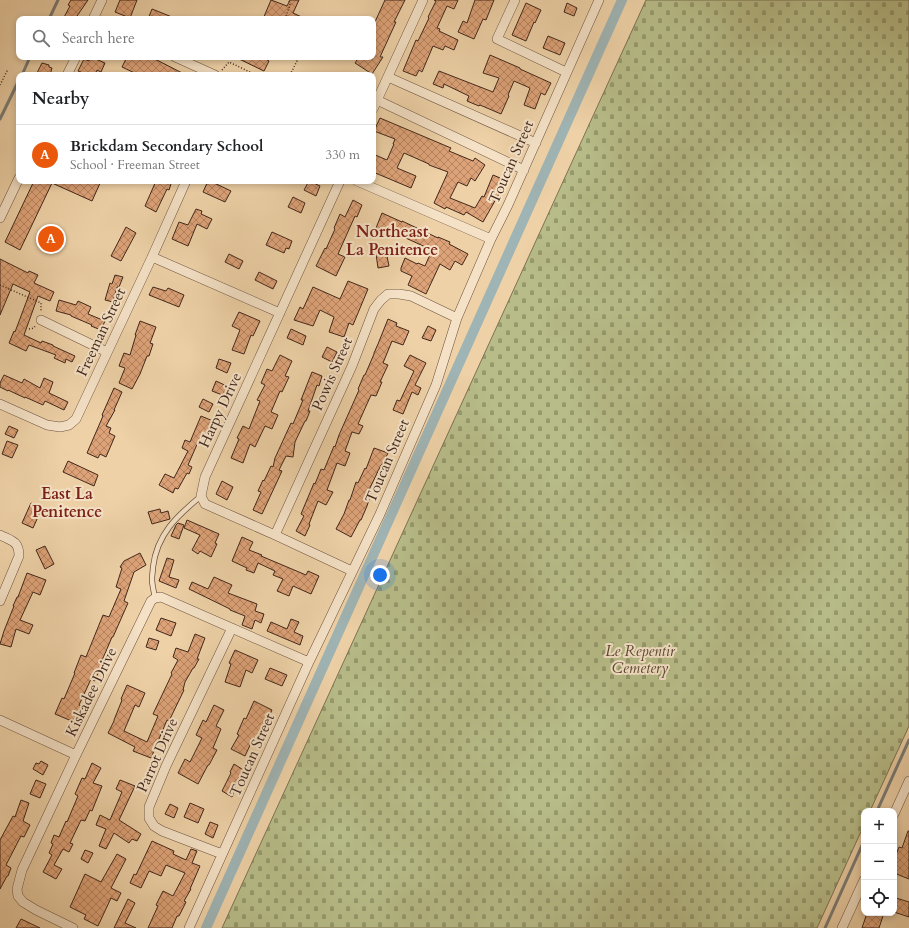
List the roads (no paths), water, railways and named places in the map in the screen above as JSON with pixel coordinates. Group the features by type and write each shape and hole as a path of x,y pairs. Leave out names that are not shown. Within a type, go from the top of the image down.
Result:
{"street":[{"path":"94,16 102,0"},
{"path":"423,0 377,100 524,170"},
{"path":"515,0 498,39 566,72"},
{"name":"Toucan Street","path":"188,928 309,662 380,514 436,385 457,318 599,0"},
{"path":"68,72 74,60"},
{"path":"183,60 215,72"},
{"path":"388,77 536,143"},
{"path":"0,218 16,184"},
{"name":"Freeman Street","path":"0,404 47,425 60,427 69,425 76,419 185,184"},
{"name":"Harpy Drive","path":"201,496 205,477 339,184"},
{"path":"364,184 491,239"},
{"path":"152,257 280,313"},
{"name":"Powis Street","path":"275,535 352,366 374,309 381,300 388,294 411,296 457,318"},
{"path":"40,320 107,352"},
{"path":"201,496 205,504 352,571"},
{"path":"0,534 16,543 19,548 19,556 0,601"},
{"path":"155,598 161,597 309,662"},
{"name":"Kiskadee Drive","path":"73,928 23,902 18,896 17,889 22,870 76,755 151,601 155,598"},
{"name":"Parrot Drive","path":"222,854 162,831 154,826 149,818 149,808 166,766 232,628"},
{"path":"0,720 76,755"},
{"path":"897,808 909,781"},
{"path":"842,928 861,887"}],"lane":[{"path":"155,598 152,578 154,560 159,543 165,532 184,510 201,496"}],"waterway":[{"path":"50,16 58,0"},
{"path":"206,928 622,0"},
{"path":"23,72 29,60"},
{"path":"0,119 16,86"},
{"path":"878,808 909,740"},
{"path":"825,928 863,844"}],"place":[{"name":"Brickdam Secondary School","path":"51,239"}],"district":[{"name":"Northeast La Penitence","path":"392,241"},
{"name":"East La Penitence","path":"67,503"}],"park label":[{"name":"Le Repentir Cemetery","path":"640,660"}]}
